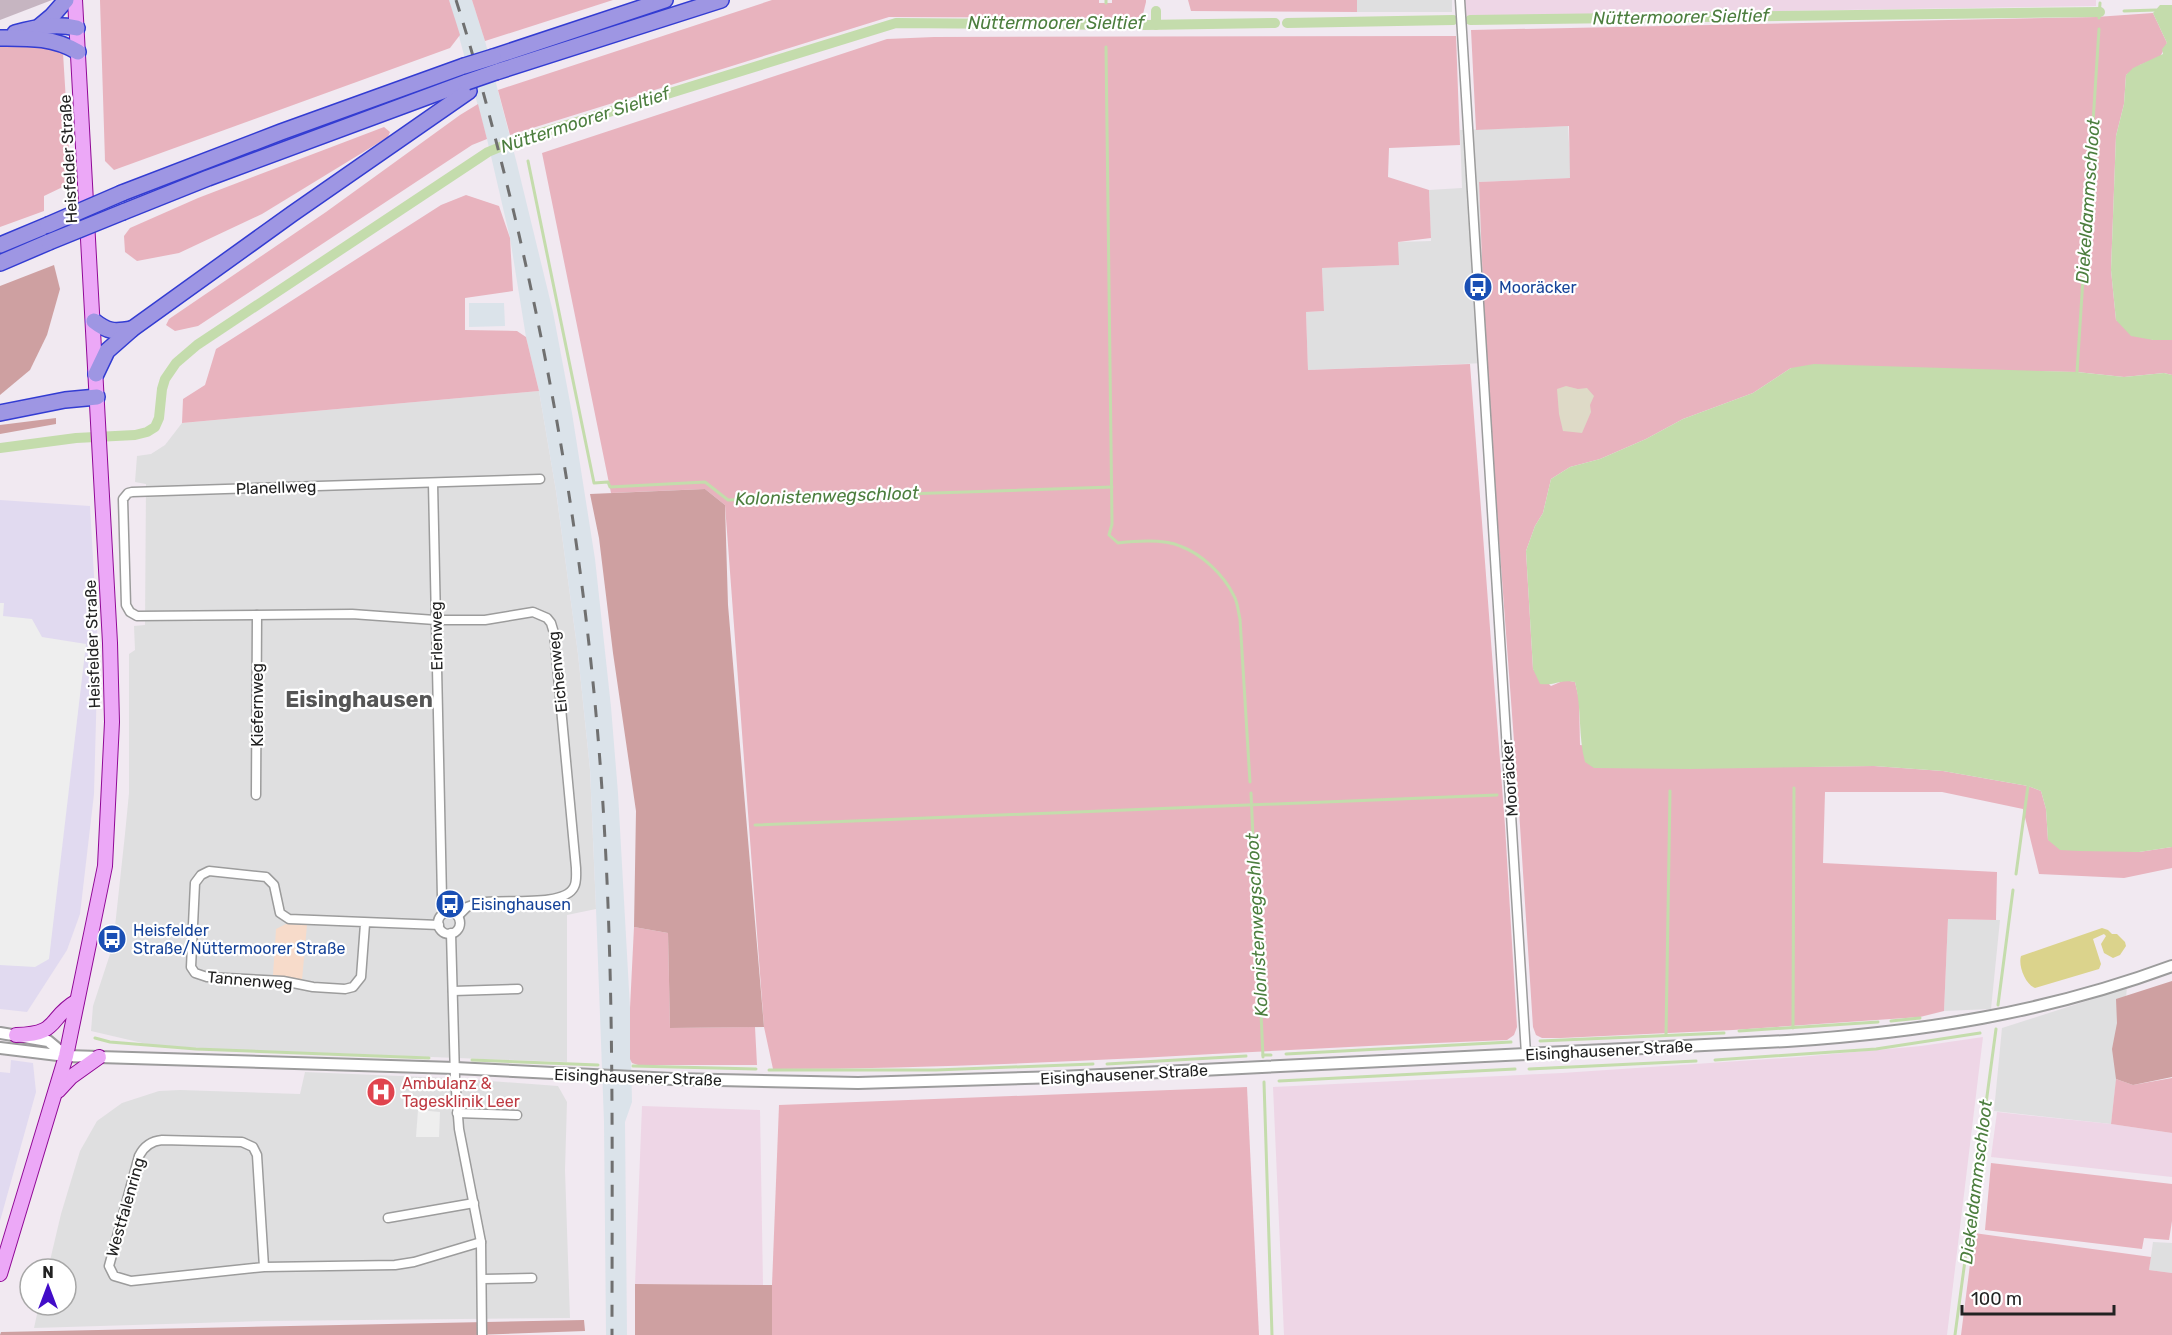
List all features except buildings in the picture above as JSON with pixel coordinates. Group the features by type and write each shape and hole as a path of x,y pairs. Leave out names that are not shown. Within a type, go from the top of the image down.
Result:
{"highway":[{"path":"40,26 66,0"},
{"path":"96,374 107,351 132,329 472,83 494,64 665,0"},
{"path":"0,245 122,193 281,132 464,66 494,64 721,0"},
{"path":"0,38 40,26 77,28"},
{"path":"0,38 52,40 78,52"},
{"path":"0,263 208,178 472,83"},
{"path":"0,237 22,236"},
{"path":"94,321 106,330 132,329"},
{"path":"0,413 65,399 97,398"}],"main road":[{"name":"Heisfelder Straße","path":"0,1274 66,1056 105,866 109,801 112,722 110,643 75,0"},
{"path":"16,1035 35,1034 46,1030 65,1008 77,1002"},
{"path":"54,1095 71,1077 99,1057"}],"street":[{"name":"Mooräcker","path":"1460,0 1526,1054"},
{"name":"Planellweg","path":"126,605 122,502 128,493 540,479"},
{"name":"Erlenweg","path":"433,483 442,898"},
{"name":"Eichenweg","path":"126,605 129,612 137,616 352,614 435,621 485,620 528,611 544,616 551,622 554,633 576,868 574,887 561,898 483,902 467,907 458,916"},
{"name":"Kiefernweg","path":"256,795 257,615"},
{"name":"Tannenweg","path":"365,924 361,977 356,985 349,988 313,987 283,981 207,977 195,973 191,967 195,886 201,875 209,871 266,877 274,885 280,913 289,919 439,926"},
{"path":"452,912 458,916 460,926 451,933 443,931 439,926 440,918 445,913 452,912"},
{"path":"451,933 457,1113 462,1151 481,1242 482,1335"},
{"name":"Eisinghausener Straße","path":"0,1048 66,1056 454,1068 612,1077 858,1083 1038,1078 1787,1041 1935,1027 1993,1017 2077,997 2172,966"},
{"path":"453,991 518,989"},
{"path":"0,1033 48,1041 66,1056"},
{"path":"457,1113 517,1115"},
{"name":"Westfalenring","path":"264,1267 257,1155 253,1147 242,1142 162,1140 146,1146 139,1156 110,1260 109,1270 114,1276 131,1281 264,1267 404,1264 481,1242"},
{"path":"388,1218 474,1203"},
{"path":"483,1279 532,1278"}],"shaded area":[{"path":"0,0 52,0 0,20"},
{"path":"100,0 449,0 460,35 450,48 114,170 105,161"},
{"path":"449,0 472,0 485,41 553,312 572,413 595,559 618,793 630,1008 632,1102 625,1122 627,1335 606,1335 604,1122 596,909 590,769 578,654 556,491 539,391 526,337 510,238 487,139"},
{"path":"472,0 613,0 485,41"},
{"path":"772,0 1099,0 1099,3 1112,3 1112,0 1146,0 1146,2 1142,18 889,17 510,135 498,90"},
{"path":"1188,0 1357,0 1357,12 1191,11"},
{"path":"1357,0 1452,0 1452,12 1357,12"},
{"path":"1464,0 2096,0 2096,6 1465,16"},
{"path":"2160,5 2172,5 2172,340 2153,340 2131,336 2116,320 2111,270 2116,136 2124,104 2126,75 2133,68 2163,54 2162,49 2167,43 2153,13"},
{"path":"2153,13 2167,43 2160,57 2140,65 2126,75 2124,104 2116,136 2111,270 2116,320 2153,340 2172,340 2172,375 2164,373 2124,377 2077,372 1791,368 1753,393 1683,419 1646,439 1600,459 1570,467 1551,479 1543,513 1535,526 1526,551 1533,669 1551,686 1565,680 1575,682 1579,699 1580,745 1784,767 1874,766 1943,771 2028,786 2041,791 2046,809 2048,840 2139,852 2172,847 2172,868 2124,878 2039,874 2023,809 1942,792 1825,792 1823,863 1997,872 1996,920 1948,919 1944,1011 1920,1017 1733,1030 1561,1038 1542,1038 1536,1035 1533,1027 1486,363 1479,182 1570,178 1569,126 1476,130 1471,30 2096,17"},
{"path":"1456,36 1460,145 1389,148 1388,177 1429,190 1431,238 1398,242 1399,265 1322,268 1324,311 1306,312 1308,370 1470,364 1505,826 1517,1027 1514,1035 1507,1040 1048,1062 773,1069 764,1027 725,505 705,489 611,493 542,153 887,39"},
{"path":"0,43 58,48 63,53 71,183 44,196 44,211 0,227"},
{"path":"478,104 487,139 472,145 198,326 175,331 166,325 169,319 326,212"},
{"path":"1568,126 1571,178 1479,182 1486,363 1308,370 1306,312 1324,311 1322,268 1398,265 1398,242 1431,241 1429,190 1462,188 1460,130"},
{"path":"384,127 390,132 388,137 262,214 179,253 137,261 125,252 124,236 130,228 198,198"},
{"path":"466,195 499,206 510,238 513,291 465,298 465,330 517,331 526,337 539,391 182,423 183,399 205,385 216,349 441,205"},
{"path":"54,265 60,289 47,335 30,370 0,395 0,286"},
{"path":"469,303 504,303 505,326 469,327"},
{"path":"1814,364 2077,372 2124,377 2164,373 2172,375 2172,847 2139,852 2060,850 2048,840 2046,809 2041,791 2028,786 1943,771 1874,766 1594,768 1585,762 1575,682 1540,684 1533,669 1526,551 1535,526 1543,513 1551,479 1570,467 1600,459 1646,439 1683,419 1753,393 1791,368"},
{"path":"1566,386 1578,389 1587,388 1594,396 1590,405 1591,412 1582,433 1563,431 1557,389"},
{"path":"539,391 556,491 578,654 590,769 596,909 567,915 567,1062 151,1045 91,1031 93,1006 113,945 125,834 129,793 129,654 135,650 134,626 145,625 146,484 135,482 137,456 151,454 165,445 182,423"},
{"path":"56,418 56,424 0,434 0,425"},
{"path":"705,489 725,505 728,605 764,1027 670,1028 668,933 634,927 636,811 599,538 590,494"},
{"path":"0,500 90,506 98,646 94,794 80,914 67,950 27,1012 0,1009"},
{"path":"0,603 4,603 3,616 32,619 42,637 86,644 49,959 35,967 0,965"},
{"path":"1948,919 2000,920 1991,1009 1944,1011"},
{"path":"286,924 307,925 302,980 273,975 276,929"},
{"path":"634,927 668,933 670,1028 755,1027 757,1065 638,1065 632,1063 630,1059 630,1008"},
{"path":"2102,928 2112,934 2117,934 2125,942 2126,946 2120,955 2113,958 2104,953 2101,944 2106,936 2104,934 2093,939 2101,964 2099,969 2035,988 2028,983 2021,969 2021,956"},
{"path":"2172,981 2172,1077 2133,1085 2116,1079 2112,1049 2117,1023 2116,999"},
{"path":"2127,988 2111,1124 1994,1111 2002,1028"},
{"path":"1983,1037 1947,1335 1284,1335 1273,1087 1562,1073 1799,1057 1921,1046"},
{"path":"11,1060 33,1063 36,1092 0,1221 0,1072 10,1073"},
{"path":"305,1072 448,1078 558,1086 567,1102 565,1170 570,1318 265,1321 34,1328 36,1317 78,1317 78,1257 51,1257 80,1151 97,1121 122,1103 159,1091 300,1094"},
{"path":"2172,1078 2172,1133 2111,1124 2116,1079 2133,1085"},
{"path":"1247,1087 1259,1335 772,1335 779,1105"},
{"path":"642,1106 760,1110 763,1285 635,1284"},
{"path":"418,1110 440,1112 439,1137 416,1137"},
{"path":"1997,1112 2172,1133 2172,1177 1991,1157"},
{"path":"1991,1163 2172,1184 2172,1221 2169,1240 2144,1238 2142,1249 1985,1230"},
{"path":"1974,1233 2151,1257 2149,1270 2172,1273 2172,1335 1961,1335"},
{"path":"2153,1242 2172,1243 2172,1273 2149,1270"},
{"path":"635,1284 772,1285 772,1335 635,1335"},
{"path":"584,1320 585,1331 474,1335 0,1335 1,1332"}],"waterway":[{"name":"Nüttermoorer Sieltief","path":"2099,18 2100,3"},
{"path":"2124,11 2156,10"},
{"path":"1156,11 1156,25"},
{"name":"Nüttermoorer Sieltief","path":"1470,20 2100,12"},
{"name":"Nüttermoorer Sieltief","path":"1287,23 1453,20"},
{"name":"Nüttermoorer Sieltief","path":"0,448 147,432 155,427 159,418 165,379 176,363 197,345 488,152 512,142 896,23 1144,25 1275,23"},
{"name":"Diekeldammschloot","path":"2077,372 2099,29"},
{"name":"Kolonistenwegschloot","path":"1106,47 1112,524 1109,535 1118,543 1158,541 1188,550 1212,566 1230,588 1240,619 1250,782"},
{"name":"Kolonistenwegschloot","path":"528,161 594,483 608,482 610,487 705,482 728,500 1112,487"},
{"name":"Diekeldammschloot","path":"2016,874 2028,786"},
{"path":"1793,1028 1794,788"},
{"path":"1666,1035 1670,791"},
{"name":"Kolonistenwegschloot","path":"1251,793 1263,1057"},
{"path":"755,825 1497,795"},
{"name":"Diekeldammschloot","path":"1998,1005 2013,890"},
{"path":"1891,1021 1920,1018"},
{"path":"1739,1031 1878,1022"},
{"name":"Diekeldammschloot","path":"1955,1335 1996,1029"},
{"path":"1540,1041 1724,1033"},
{"path":"1715,1060 1876,1049 1980,1033"},
{"path":"95,1038 110,1042 196,1049 429,1058"},
{"path":"1286,1054 1511,1042"},
{"path":"1263,1055 1271,1055"},
{"path":"1107,1064 1246,1056"},
{"path":"472,1060 598,1065"},
{"path":"1529,1069 1696,1061"},
{"path":"769,1070 936,1070 1093,1064"},
{"path":"633,1066 756,1069"},
{"path":"1279,1081 1515,1069"},
{"name":"Kolonistenwegschloot","path":"1264,1082 1272,1335"}],"railway":[{"path":"456,0 493,130 531,287 561,444 584,602 600,761 608,902 612,1088 612,1335"}],"place":[{"name":"Mooräcker","path":"1478,287"},
{"name":"Eisinghausen","path":"450,904"},
{"name":"Heisfelder Straße/Nüttermoorer Straße","path":"112,939"},
{"name":"Ambulanz & Tagesklinik Leer","path":"381,1092"}],"district":[{"name":"Eisinghausen","path":"359,699"}]}
